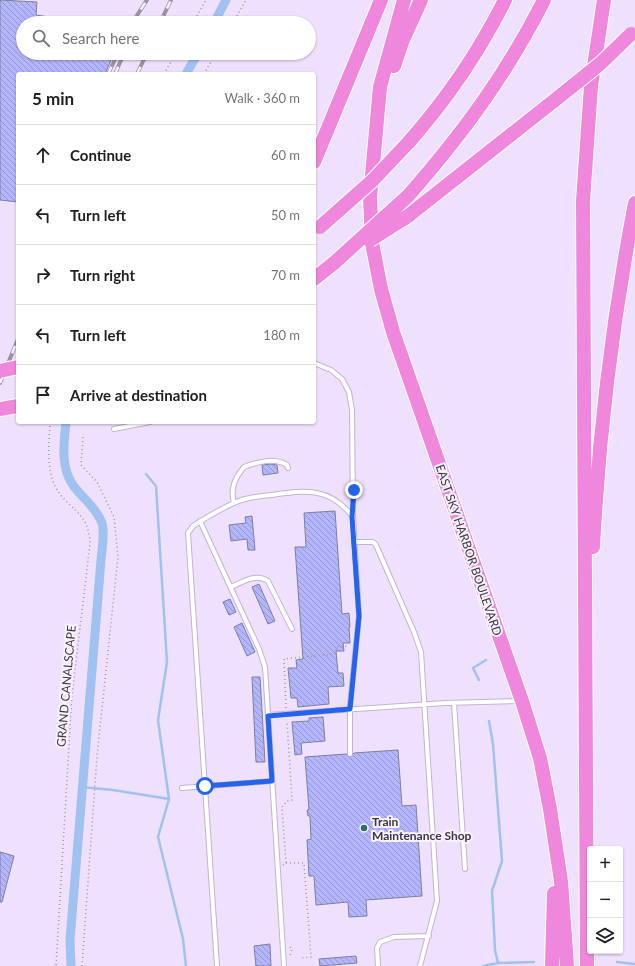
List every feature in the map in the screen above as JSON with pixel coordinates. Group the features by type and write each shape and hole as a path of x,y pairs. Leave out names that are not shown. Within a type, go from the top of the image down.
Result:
{"highway":[{"path":"316,157 381,0"},
{"path":"375,136 380,88 404,0"},
{"path":"375,136 396,59 421,0"},
{"path":"317,229 372,181 408,143 440,104 466,68 505,0"},
{"path":"334,264 408,196 447,151 483,104 516,53 544,0"},
{"path":"587,966 583,208 589,107 604,0"},
{"path":"316,278 334,264 408,216 560,96 612,53 633,32"},
{"name":"EAST SKY HARBOR BOULEVARD","path":"375,136 370,213 372,243 384,303 540,758 550,809 562,895 567,966"},
{"path":"587,831 591,754 592,570 598,469 611,346 635,203"},
{"path":"0,371 16,367"},
{"path":"0,409 16,406"},
{"path":"523,705 547,830 551,863 554,906 552,966"}],"lane":[{"path":"316,364 324,366 336,374 346,385 351,399 354,459 352,517 359,616 350,709 350,754"},
{"path":"114,429 140,424"},
{"path":"234,503 231,493 232,486 244,467 279,460 288,465 288,468"},
{"path":"217,966 188,535 191,527 200,521 234,503 250,498 314,492 334,499 345,507 352,517"},
{"path":"200,521 263,657 266,677 284,966"},
{"path":"354,542 375,544 397,591 420,649 425,704 437,901 420,966"},
{"path":"231,587 252,578 261,578 268,581 292,629"},
{"path":"454,703 465,869"},
{"path":"268,716 425,704 454,703 523,705"},
{"path":"182,788 272,781"},
{"path":"378,966 377,948 380,942 394,937 429,936"}],"path":[{"path":"197,16 206,0"},
{"path":"237,16 246,0"},
{"path":"165,72 172,60"},
{"path":"205,72 212,60"},
{"name":"GRAND CANALSCAPE","path":"50,424 50,474 64,499 80,514 87,524 90,544 72,695 56,966"},
{"path":"82,966 97,756 118,557 114,517 97,482 81,465 83,437"},
{"path":"286,709 284,658 335,654 337,647 351,645"},
{"path":"284,870 284,864 286,864 282,807 287,801 292,800 287,722"},
{"path":"286,864 304,863 311,957 301,958"}],"building":[{"path":"0,0 37,2 36,15 42,16 16,16 16,60 111,60 106,72 16,72 16,202 0,200"},
{"path":"262,465 277,465 278,473 263,475"},
{"path":"335,511 342,614 349,613 350,627 350,643 343,643 344,651 336,651 338,673 343,673 344,686 328,687 329,704 298,707 297,698 291,698 288,668 297,668 296,660 303,659 295,547 306,547 304,513"},
{"path":"252,516 255,550 248,550 247,539 231,541 229,525 246,523 245,517"},
{"path":"259,584 275,621 268,624 252,587"},
{"path":"230,599 236,612 229,615 223,602"},
{"path":"242,623 255,652 247,656 234,627"},
{"path":"252,677 260,677 265,762 256,762"},
{"path":"323,717 325,741 301,743 302,754 295,755 292,722 309,721 309,718"},
{"name":"Train Maintenance Shop","path":"398,750 402,806 416,805 422,896 366,900 367,916 349,917 348,902 316,905 314,876 309,876 307,840 311,839 310,816 308,816 307,810 309,810 305,757 346,754 350,757 354,753"},
{"path":"0,852 14,856 2,902 0,902"},
{"path":"270,944 271,966 256,966 254,946"},
{"path":"356,956 357,963 320,966 319,959"}],"waterway":[{"path":"218,16 226,0"},
{"path":"187,72 194,60"},
{"path":"66,424 64,454 66,470 73,485 93,507 102,523 103,531 70,940 71,966"},
{"path":"146,474 156,486 167,662 158,720 169,799 158,837 183,939 186,966"},
{"path":"479,680 473,668 486,660"},
{"path":"489,721 493,744 502,861 492,891 495,950 498,963"},
{"path":"81,787 113,790 169,799"},
{"path":"483,966 498,963 534,962"},
{"path":"617,962 635,964"}],"railway":[{"path":"137,16 147,0"},
{"path":"163,16 171,0"},
{"path":"109,72 115,60"},
{"path":"116,72 121,60"},
{"path":"138,72 144,60"},
{"path":"0,383 16,344"}],"place":[{"name":"Train Maintenance Shop","path":"364,828"}],"route":[{"path":"205,786 272,781 268,716 350,709 359,616 352,517 354,490"}]}
